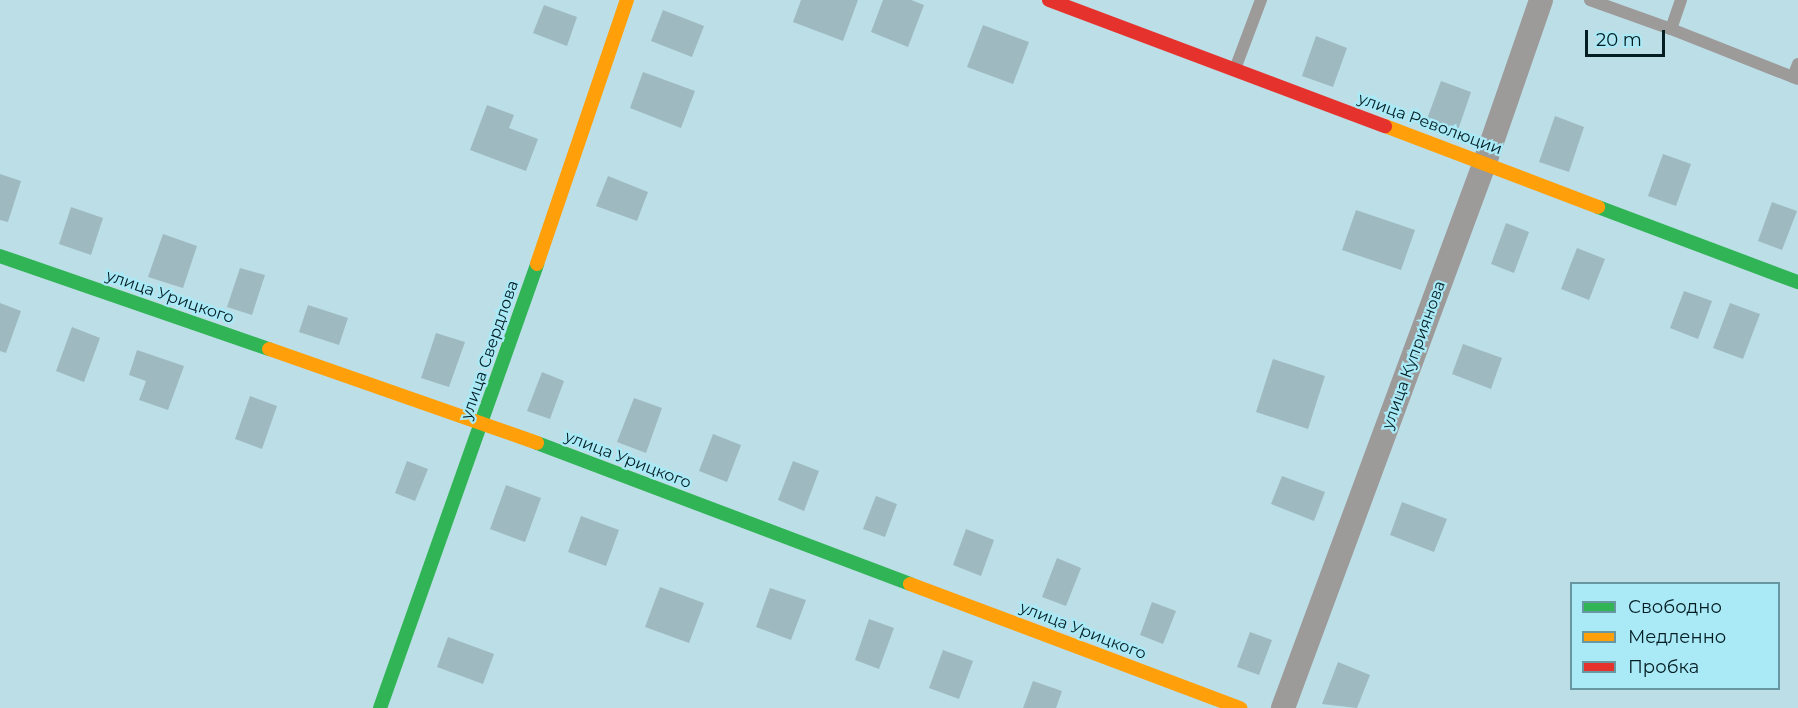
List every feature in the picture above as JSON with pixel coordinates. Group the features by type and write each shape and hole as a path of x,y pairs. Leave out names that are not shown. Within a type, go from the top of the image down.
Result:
{"street":[{"name":"улица Свердлова","path":"380,708 483,423 627,0"},
{"name":"улица Революции","path":"1049,0 1485,162 1798,282"},
{"name":"улица Куприянова","path":"1283,708 1485,162 1541,0"},
{"name":"улица Урицкого","path":"0,256 483,423 1240,708"}],"lane":[{"path":"1235,69 1261,0"},
{"path":"1590,0 1796,78 1798,64"},
{"path":"1671,30 1681,0"}],"building":[{"path":"801,0 858,0 843,41 793,22"},
{"path":"883,0 911,0 924,5 908,47 871,32"},
{"path":"544,5 577,17 567,46 533,33"},
{"path":"663,10 704,26 692,57 651,41"},
{"path":"983,25 1029,42 1013,84 967,67"},
{"path":"1316,36 1347,48 1333,87 1302,76"},
{"path":"643,72 695,91 681,128 630,108"},
{"path":"1441,81 1471,92 1458,130 1427,119"},
{"path":"487,105 514,115 509,128 538,139 526,171 470,150"},
{"path":"1555,116 1584,127 1569,172 1539,162"},
{"path":"1663,154 1691,164 1676,206 1648,196"},
{"path":"0,174 21,181 8,222 0,220"},
{"path":"608,176 648,192 637,221 596,206"},
{"path":"1772,202 1797,211 1782,250 1758,241"},
{"path":"71,207 103,218 91,255 59,244"},
{"path":"1356,210 1415,230 1401,270 1342,250"},
{"path":"1506,223 1529,232 1514,273 1491,264"},
{"path":"163,234 197,246 183,288 148,277"},
{"path":"1577,248 1605,259 1589,300 1561,289"},
{"path":"240,268 265,275 252,315 227,307"},
{"path":"1684,291 1712,301 1698,339 1670,328"},
{"path":"0,303 21,311 6,353 0,351"},
{"path":"1730,303 1760,314 1743,359 1713,348"},
{"path":"308,305 348,318 339,345 299,332"},
{"path":"72,327 100,338 84,382 56,371"},
{"path":"436,333 465,342 449,387 421,378"},
{"path":"1463,344 1502,358 1491,389 1452,374"},
{"path":"137,350 184,366 168,410 139,400 146,381 129,375"},
{"path":"1273,359 1325,376 1308,429 1256,412"},
{"path":"542,372 564,381 550,419 527,411"},
{"path":"250,396 277,406 262,449 235,439"},
{"path":"634,398 662,408 646,453 617,442"},
{"path":"713,434 741,445 727,482 699,471"},
{"path":"407,461 428,469 415,501 395,493"},
{"path":"793,461 819,471 804,511 778,500"},
{"path":"1282,476 1325,492 1314,521 1271,504"},
{"path":"506,485 541,498 525,542 490,529"},
{"path":"876,496 897,504 885,537 863,529"},
{"path":"1402,502 1447,519 1434,552 1390,535"},
{"path":"581,516 619,530 606,566 568,552"},
{"path":"966,529 994,540 981,576 953,565"},
{"path":"1057,558 1081,568 1066,606 1042,597"},
{"path":"660,587 704,603 689,643 645,627"},
{"path":"770,588 806,600 791,640 756,627"},
{"path":"1152,602 1176,611 1163,644 1140,635"},
{"path":"869,619 894,628 879,669 855,660"},
{"path":"1250,632 1272,640 1259,675 1237,667"},
{"path":"448,637 494,654 483,684 437,667"},
{"path":"943,650 973,661 959,699 929,688"},
{"path":"1338,662 1370,675 1357,708 1322,704"},
{"path":"1033,681 1062,691 1056,708 1023,708"}],"traffic: fast":[{"path":"1598,207 1798,282"},
{"path":"0,256 269,349"},
{"path":"380,708 537,264"},
{"path":"537,443 910,584"}],"traffic: slow":[{"path":"537,264 627,0"},
{"path":"1385,126 1598,207"},
{"path":"269,349 537,443"},
{"path":"910,584 1240,708"}],"traffic: jam":[{"path":"1049,0 1385,126"}]}
